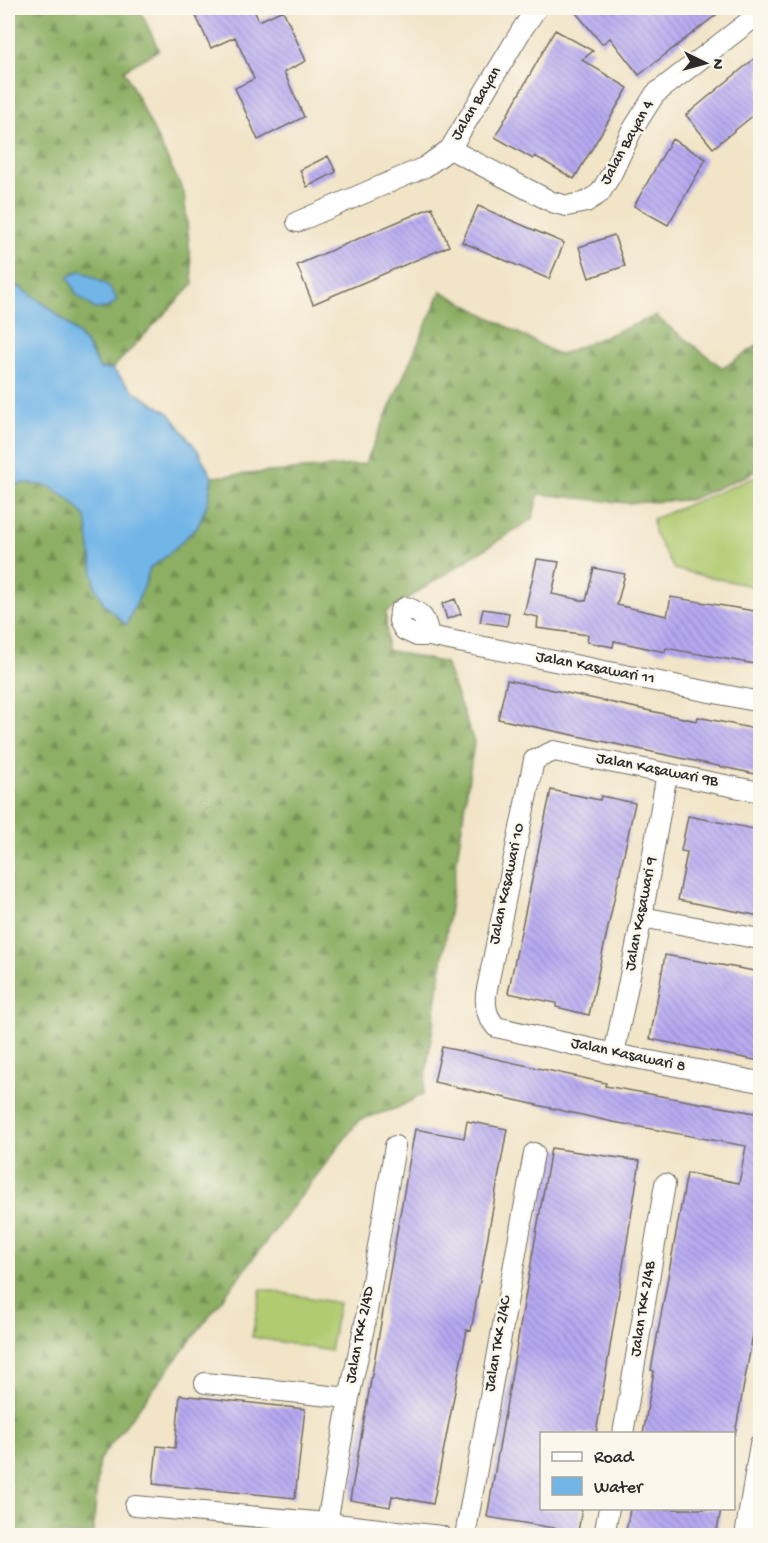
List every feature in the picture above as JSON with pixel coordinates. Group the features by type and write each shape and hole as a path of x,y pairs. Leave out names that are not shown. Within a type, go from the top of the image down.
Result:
{"street":[{"name":"Jalan Bayan","path":"297,222 424,168 450,149 537,8"},
{"name":"Jalan Bayan 4","path":"450,149 552,202 567,206 586,202 600,193 612,174 630,132 655,94 760,13"},
{"name":"Jalan Kasawari 11","path":"429,636 760,702"},
{"name":"Jalan Kasawari 9B","path":"554,751 760,792"},
{"name":"Jalan Kasawari 10","path":"496,1027 487,1017 486,994 531,772 534,760 554,751"},
{"name":"Jalan Kasawari 9","path":"614,1054 642,917 667,773"},
{"path":"642,917 760,939"},
{"name":"Jalan Kasawari 8","path":"496,1027 614,1054 760,1082"},
{"name":"Jalan TKK 2/4D","path":"327,1523 365,1323 395,1146"},
{"name":"Jalan TKK 2/4C","path":"465,1536 534,1153"},
{"name":"Jalan TKK 2/4B","path":"623,1432 665,1184"},
{"path":"205,1383 349,1398"},
{"path":"745,1536 760,1444"},
{"path":"135,1506 327,1523 441,1536"},
{"path":"604,1536 609,1510"}],"green space":[{"path":"8,8 139,8 159,50 124,70 184,193 193,284 112,369 100,369 86,344 54,312 16,285 8,287"},
{"path":"441,291 559,355 655,316 723,368 760,344 760,470 689,500 627,503 539,494 532,519 386,612 387,650 445,663 474,742 423,1094 397,1108 359,1120 99,1460 93,1535 8,1536 8,486 24,483 49,486 70,500 86,517 104,604 118,616 144,587 150,568 169,554 198,526 208,501 212,477 365,464"},
{"path":"760,475 760,588 674,569 654,532 653,519"},
{"path":"261,1289 339,1303 330,1351 252,1337"}],"water":[{"path":"81,270 109,286 117,300 108,308 95,309 77,295 68,277"},
{"path":"16,285 45,304 71,326 86,344 100,369 112,369 135,392 169,413 198,451 212,477 208,501 198,526 169,554 150,568 144,587 126,625 104,604 95,587 86,517 70,500 49,486 24,483 8,486 8,287"}],"building":[{"path":"192,8 253,8 259,21 283,10 306,61 284,72 304,117 258,140 235,88 254,79 235,37 211,48"},
{"path":"572,8 725,8 639,75 610,38 602,44"},
{"path":"555,30 593,51 582,60 628,88 574,179 535,156 533,159 495,137"},
{"path":"760,54 760,110 713,148 686,115"},
{"path":"672,139 706,159 668,225 634,206"},
{"path":"328,156 336,172 307,187 300,170"},
{"path":"478,206 564,243 549,279 462,242"},
{"path":"432,207 449,246 313,304 297,265"},
{"path":"614,235 625,266 589,278 579,247"},
{"path":"537,559 559,562 552,594 586,601 594,568 625,574 617,605 667,616 671,597 760,612 760,665 666,648 665,652 614,641 613,647 587,642 588,635 537,628 538,617 524,614"},
{"path":"455,599 461,614 447,619 442,604"},
{"path":"483,609 509,613 507,626 480,622"},
{"path":"507,680 697,721 698,717 760,730 760,775 498,719"},
{"path":"551,790 600,800 601,796 635,803 589,1015 556,1007 556,1003 508,993"},
{"path":"688,816 760,830 760,916 678,900 687,852 681,851"},
{"path":"665,955 760,972 760,1061 650,1039"},
{"path":"442,1047 606,1083 605,1086 760,1114 760,1296 735,1434 735,1432 643,1432 654,1371 651,1370 687,1173 739,1183 746,1146 613,1122 434,1082"},
{"path":"467,1121 507,1129 471,1331 467,1330 433,1504 392,1496 390,1507 350,1500 415,1129 464,1138"},
{"path":"551,1148 640,1161 596,1432 540,1432 540,1510 582,1510 578,1532 487,1517"},
{"path":"180,1395 305,1409 295,1498 153,1484 157,1446 175,1448"},
{"path":"630,1510 721,1510 716,1536 625,1536"}]}
